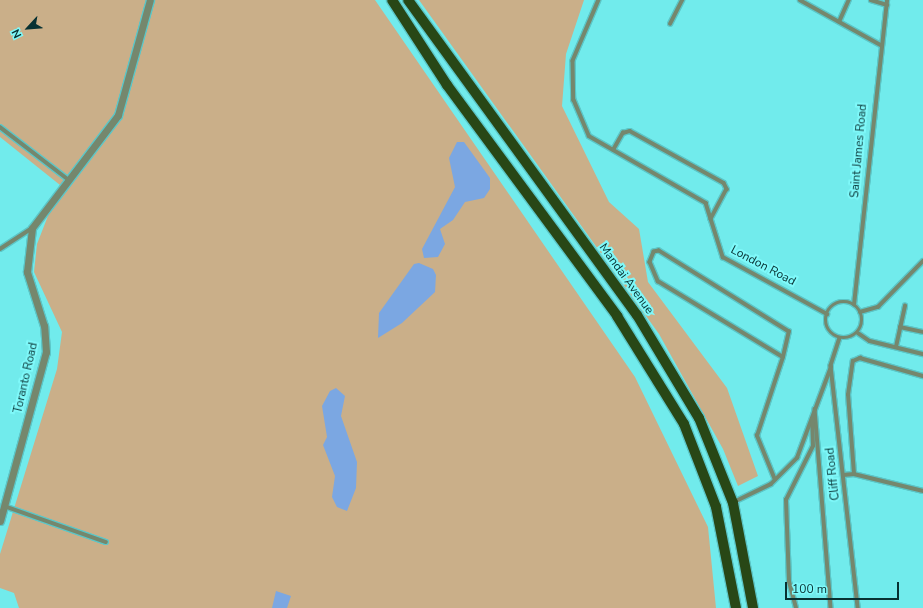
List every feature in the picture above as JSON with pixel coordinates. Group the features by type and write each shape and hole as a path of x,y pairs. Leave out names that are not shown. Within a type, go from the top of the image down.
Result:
{"main road":[{"path":"392,0 448,85 617,316 684,424 716,507 736,608"},
{"name":"Mandai Avenue","path":"408,0 638,315 699,418 733,503 753,608"}],"street":[{"path":"32,228 118,115 150,0"},
{"name":"Toranto Road","path":"0,521 46,352 44,326 27,272 32,228"}],"lane":[{"name":"London Road","path":"599,0 573,61 574,100 586,129 596,141 706,203 723,257 827,314"},
{"path":"670,24 682,0"},
{"path":"800,0 881,45"},
{"path":"839,22 849,0"},
{"path":"871,0 886,5"},
{"name":"Saint James Road","path":"854,305 887,0"},
{"path":"0,127 69,180"},
{"path":"613,150 623,133 630,131 724,183 727,189 711,219"},
{"path":"0,249 32,228"},
{"path":"776,480 757,436 783,357 789,332 787,329 659,251 654,252 650,262 658,281 783,357"},
{"path":"860,312 878,307 923,261"},
{"path":"858,333 862,323 860,312 854,305 839,303 827,314 830,331 840,338 858,333 870,341 923,354"},
{"path":"896,347 905,306"},
{"path":"900,327 923,332"},
{"name":"Cliff Road","path":"840,338 831,366 858,608"},
{"path":"854,474 848,395 853,361 860,358 923,376"},
{"path":"733,503 776,480 797,458 831,366"},
{"path":"815,409 831,608"},
{"path":"796,608 789,582 786,500 813,446 812,419"},
{"path":"843,475 854,474 923,491"},
{"path":"4,506 106,542"}],"shaded area":[{"path":"0,0 375,0 635,377 708,527 716,608 19,608 14,593 0,588 0,554 57,369 62,332 34,272 37,244 60,185 0,137"},
{"path":"419,0 584,0 566,54 562,106 609,202 639,229 648,282 727,388 758,476 738,486 723,449 659,334"}],"water":[{"path":"457,142 464,142 490,178 490,189 484,198 465,202 453,220 440,229 445,244 438,257 424,258 422,249 455,187 449,158"},
{"path":"419,263 433,269 436,275 435,292 402,323 378,338 379,313 414,264"},
{"path":"336,388 345,396 341,416 357,462 356,488 347,511 337,507 332,497 335,476 323,445 327,437 322,406 330,391"},
{"path":"276,591 291,596 287,608 272,608"}]}
